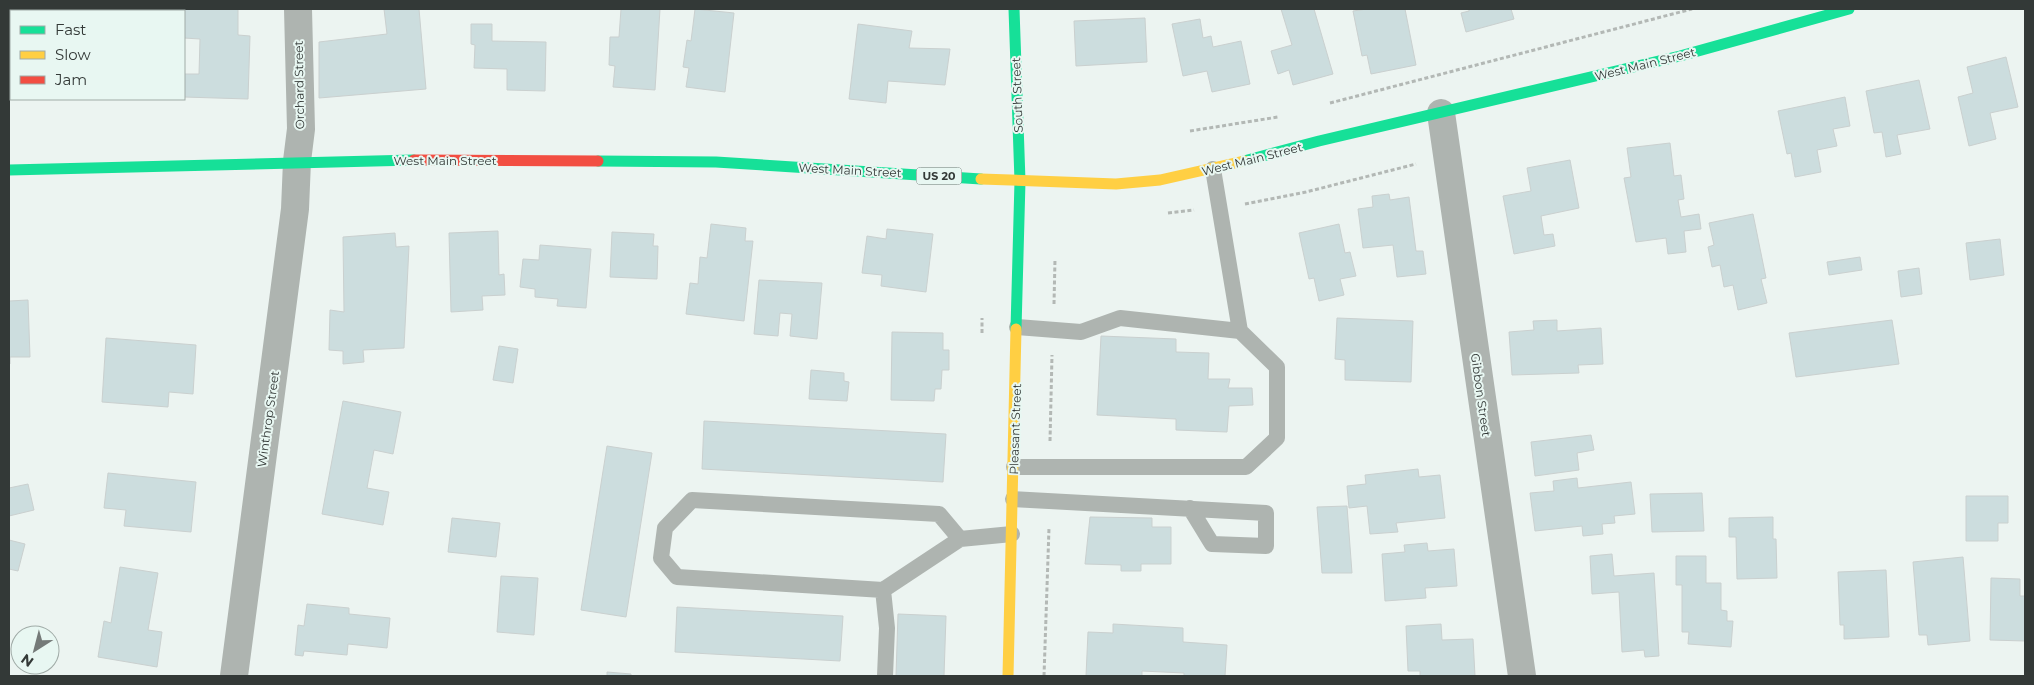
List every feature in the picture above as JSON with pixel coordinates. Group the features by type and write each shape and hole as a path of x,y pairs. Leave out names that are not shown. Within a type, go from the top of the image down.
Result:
{"main road":[{"name":"South Street","path":"1014,9 1020,181"},
{"name":"West Main Street","path":"9,170 297,161 542,160 716,162 1020,181 1116,184 1160,180 1214,169 1319,141 1680,56 1843,10"},
{"name":"Pleasant Street","path":"1008,676 1020,181"}],"street":[{"name":"Orchard Street","path":"297,161 301,128 298,9"},
{"name":"Gibbon Street","path":"1441,113 1522,676"},
{"name":"Winthrop Street","path":"234,676 294,217 297,161"}],"lane":[{"path":"1214,169 1240,331"},
{"path":"1014,467 1246,466 1277,438 1277,366 1240,331 1120,318 1081,332 1017,326"},
{"path":"1013,499 1190,508 1266,513 1266,546 1212,544 1190,508"},
{"path":"960,539 939,514 692,500 665,528 662,558 678,577 883,590 960,539 1012,534"},
{"path":"883,590 887,628 885,676"}],"path":[{"path":"1327,104 1692,9"},
{"path":"1190,131 1280,117"},
{"path":"1161,214 1220,207 1306,192 1422,163"}],"building":[{"path":"238,9 238,35 250,36 248,99 185,97 185,74 199,74 200,39 185,38 185,10 180,10"},
{"path":"384,9 419,9 426,89 319,98 319,42 387,34"},
{"path":"621,9 660,9 655,90 613,87 615,66 609,65 610,37 619,37"},
{"path":"695,9 734,13 725,92 686,87 689,68 683,67 687,40 691,41"},
{"path":"1281,9 1314,9 1333,74 1293,85 1289,70 1278,74 1271,51 1292,45"},
{"path":"1405,9 1416,65 1371,74 1367,55 1362,56 1353,11"},
{"path":"1469,9 1511,9 1514,19 1466,32 1461,13 1469,11"},
{"path":"1145,18 1147,62 1076,66 1074,21"},
{"path":"1200,19 1203,38 1211,36 1213,47 1241,41 1250,84 1212,92 1207,71 1183,76 1172,24"},
{"path":"471,24 492,24 492,41 546,42 545,91 507,90 507,69 474,68 475,45 471,44"},
{"path":"858,24 912,31 909,48 950,49 945,85 888,81 886,103 849,99"},
{"path":"2006,57 2018,107 1990,113 1996,139 1969,146 1958,97 1973,93 1967,67"},
{"path":"1919,80 1930,129 1897,135 1901,154 1886,157 1882,132 1874,133 1866,91"},
{"path":"1845,97 1850,126 1833,129 1837,146 1817,150 1821,172 1795,177 1791,153 1787,154 1778,111"},
{"path":"1670,143 1674,176 1681,175 1684,199 1678,200 1681,217 1699,214 1701,229 1684,231 1686,252 1668,254 1666,238 1636,242 1624,178 1631,177 1627,148"},
{"path":"1570,160 1579,208 1541,216 1544,235 1553,234 1555,246 1514,254 1503,196 1531,191 1527,168"},
{"path":"1389,194 1390,200 1409,197 1416,251 1423,251 1426,274 1397,277 1393,245 1363,248 1358,209 1373,207 1372,196"},
{"path":"1753,214 1766,278 1761,279 1767,303 1738,310 1733,285 1724,287 1720,265 1712,267 1708,247 1714,245 1709,223"},
{"path":"711,224 746,228 745,241 753,241 744,321 686,314 690,283 698,284 700,257 707,258"},
{"path":"1339,224 1345,253 1350,252 1356,276 1340,279 1344,295 1319,301 1314,278 1309,279 1299,233"},
{"path":"887,229 933,234 926,292 881,286 882,275 862,273 867,236 886,239"},
{"path":"498,231 499,275 504,274 505,295 482,296 483,310 451,312 449,233"},
{"path":"612,232 654,234 653,246 658,246 657,279 610,277"},
{"path":"395,233 396,247 409,246 404,348 363,350 364,362 343,364 343,351 329,350 330,310 344,312 343,237"},
{"path":"2000,239 2004,275 1970,280 1966,243"},
{"path":"540,245 591,249 586,308 557,306 558,299 535,297 535,289 520,287 523,259 539,260"},
{"path":"1860,257 1862,270 1829,275 1827,262"},
{"path":"1919,268 1922,294 1901,297 1898,271"},
{"path":"759,280 822,283 817,339 790,336 792,314 780,313 778,336 754,334"},
{"path":"28,300 30,357 10,357 9,364 9,301"},
{"path":"1337,318 1413,321 1411,382 1345,380 1345,360 1335,359"},
{"path":"1557,320 1557,331 1601,328 1603,364 1578,365 1579,373 1512,375 1509,332 1534,330 1533,321"},
{"path":"1892,320 1899,364 1796,377 1789,333"},
{"path":"892,332 943,333 943,350 949,350 949,370 942,370 941,389 935,389 934,401 891,400"},
{"path":"1101,336 1176,339 1176,352 1209,353 1208,379 1230,379 1228,388 1252,388 1253,405 1229,406 1227,432 1176,430 1176,419 1097,415"},
{"path":"106,338 196,345 193,394 169,392 168,407 102,402"},
{"path":"499,346 518,349 513,383 493,380"},
{"path":"811,370 844,373 844,381 849,382 847,401 809,399"},
{"path":"343,401 401,412 393,454 374,450 367,488 389,492 383,525 322,514"},
{"path":"704,421 946,434 943,482 702,469"},
{"path":"1591,435 1594,450 1577,453 1579,470 1535,476 1531,442"},
{"path":"607,446 652,453 626,617 581,610"},
{"path":"1418,469 1419,477 1440,475 1445,518 1396,523 1398,532 1370,534 1367,506 1349,508 1347,486 1366,484 1365,475"},
{"path":"108,473 196,482 191,532 124,526 126,510 104,508"},
{"path":"1577,478 1578,488 1631,482 1635,514 1614,516 1615,523 1602,524 1603,534 1583,536 1582,526 1535,531 1530,493 1554,491 1553,481"},
{"path":"28,484 34,510 9,516 9,488"},
{"path":"1702,493 1704,531 1652,532 1650,494"},
{"path":"1966,496 2008,496 2008,523 1998,523 1998,541 1966,541"},
{"path":"1347,506 1352,573 1322,573 1317,507"},
{"path":"1090,517 1152,518 1152,527 1171,527 1171,564 1141,564 1141,571 1121,571 1121,565 1085,564"},
{"path":"1773,517 1773,539 1776,539 1777,578 1737,579 1736,537 1729,537 1729,518"},
{"path":"452,518 500,523 496,557 448,552"},
{"path":"9,540 25,544 18,571 9,569"},
{"path":"1427,543 1428,551 1454,549 1457,586 1425,588 1426,598 1385,601 1382,554 1405,552 1404,545"},
{"path":"1612,554 1614,576 1654,573 1659,656 1645,657 1644,650 1622,652 1619,592 1592,594 1590,556"},
{"path":"1676,556 1706,556 1706,583 1721,583 1721,610 1727,611 1727,621 1733,621 1731,647 1688,644 1689,632 1682,632 1682,585 1676,585"},
{"path":"1963,557 1970,641 1928,645 1927,635 1919,635 1913,562"},
{"path":"120,567 158,573 148,630 162,632 157,667 98,657 104,621 111,623"},
{"path":"1886,570 1889,637 1844,639 1844,625 1840,625 1838,572"},
{"path":"501,576 538,578 534,635 497,632"},
{"path":"1991,578 2020,579 2020,596 2025,596 2025,641 1990,640"},
{"path":"307,604 349,608 349,614 390,618 387,648 348,644 347,655 304,651 303,656 295,655 298,625 304,626"},
{"path":"677,607 843,616 840,661 675,652"},
{"path":"898,614 946,616 944,676 896,676"},
{"path":"1113,624 1183,628 1183,642 1227,645 1225,676 1184,676 1184,673 1142,671 1142,676 1086,676 1088,632 1113,633"},
{"path":"1441,624 1442,640 1473,639 1475,676 1420,676 1420,671 1408,671 1406,626"},
{"path":"607,672 631,674 631,676 607,676"}],"traffic: fast":[{"path":"1014,9 1020,181 1016,329"},
{"path":"1244,161 1319,141 1680,56 1849,9"},
{"path":"9,170 414,160"},
{"path":"598,161 716,162 981,179"}],"traffic: slow":[{"path":"981,179 1116,184 1160,180 1244,161"},
{"path":"1008,676 1016,329"}],"traffic: jam":[{"path":"414,160 598,161"}]}
